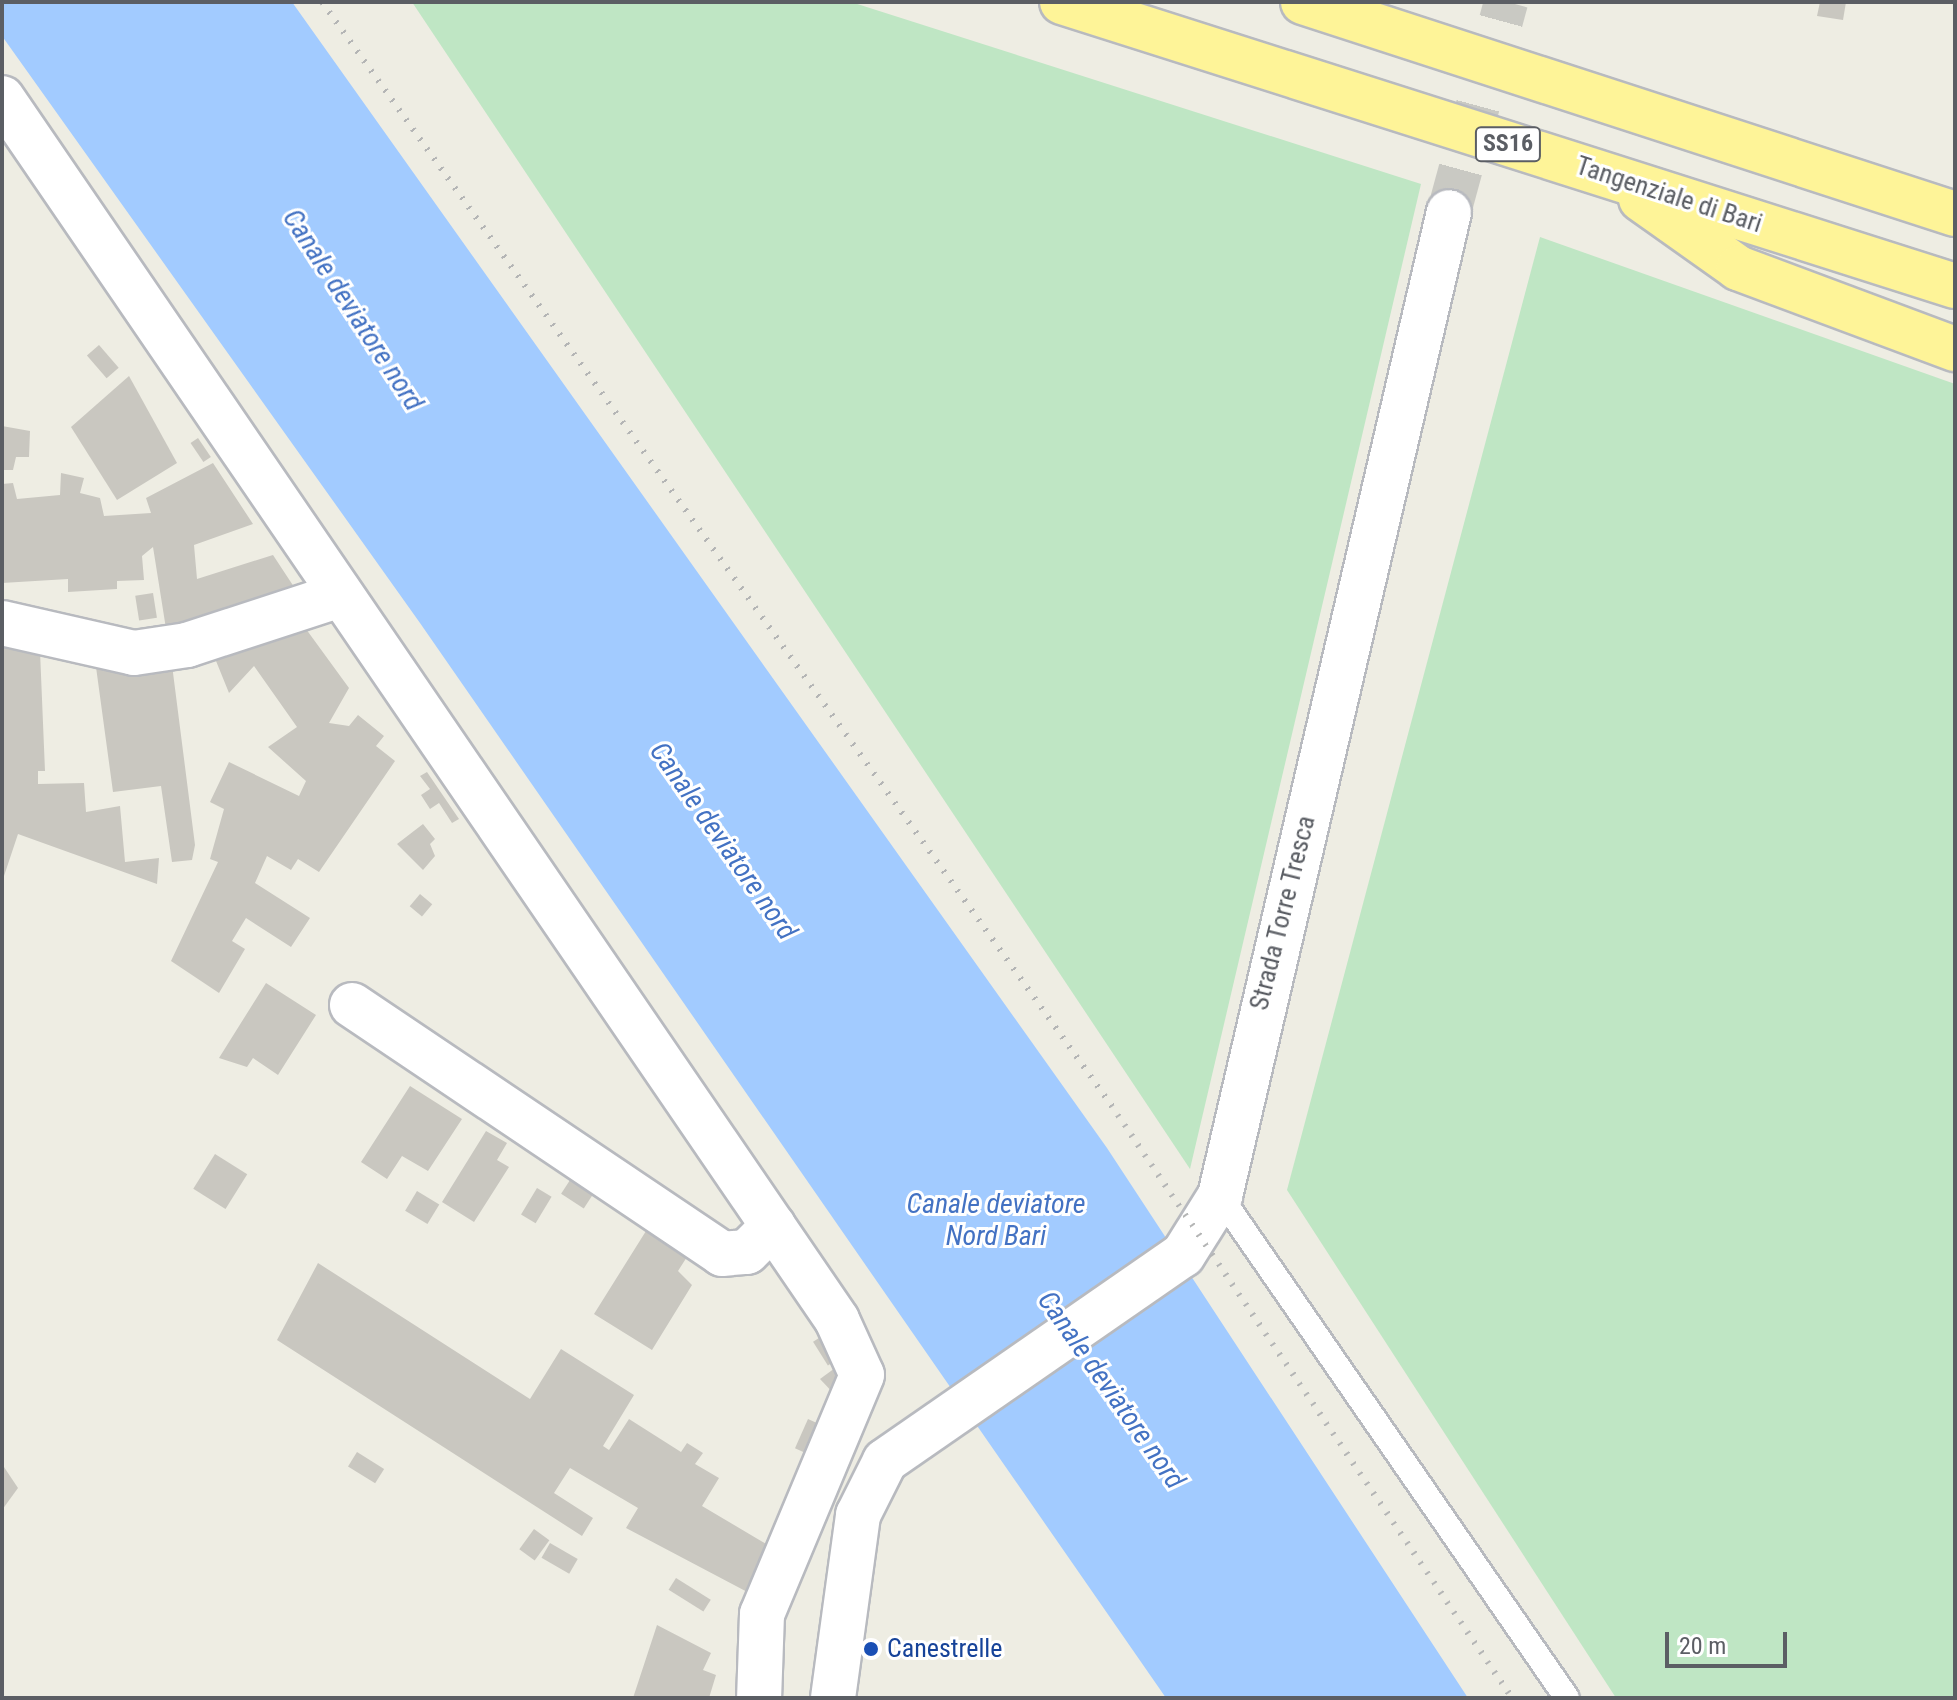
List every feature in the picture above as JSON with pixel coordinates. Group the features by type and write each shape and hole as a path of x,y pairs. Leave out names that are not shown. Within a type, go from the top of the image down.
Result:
{"highway":[{"name":"Tangenziale di Bari","path":"1062,2 1955,286"},
{"path":"1303,2 1955,214"},
{"path":"1606,175 1738,268 1955,349"},
{"path":"1842,178 1955,192"}],"street":[{"path":"2,98 837,1320 862,1375 762,1614 759,1698"},
{"name":"Strada Torre Tresca","path":"833,1698 858,1515 885,1461 1183,1255 1220,1196 1449,212"},
{"path":"2,623 134,653 187,645 340,595"},
{"path":"352,1005 722,1254 747,1252 773,1226"}],"lane":[{"path":"1220,1196 1567,1698"}],"green space":[{"path":"412,2 851,2 1421,184 1190,1169"},
{"path":"1540,237 1955,384 1955,1698 1616,1698 1287,1190"}],"water":[{"name":"Canale deviatore Nord Bari","path":"2,2 292,2 1107,1148 1468,1698 1166,1698 420,623 2,36"}],"building":[{"path":"1820,2 1846,2 1843,20 1817,16"},
{"path":"99,345 119,368 107,378 87,355"},
{"path":"129,376 177,463 117,500 71,427"},
{"path":"2,426 30,431 29,457 16,457 13,470 2,470"},
{"path":"198,438 211,457 203,462 191,443"},
{"path":"213,463 253,524 194,545 197,579 273,555 296,590 167,635 153,547 142,556 144,580 117,581 117,589 68,592 68,579 2,583 2,484 13,483 17,499 60,495 61,473 84,478 80,493 100,498 104,516 151,513 146,498"},
{"path":"153,593 157,618 139,621 135,596"},
{"path":"306,629 349,688 329,723 349,726 358,715 384,736 376,746 395,761 319,872 298,859 291,870 267,856 255,883 310,918 291,947 246,918 232,941 245,949 219,993 171,961 218,862 210,859 224,809 210,802 229,762 299,796 306,781 268,747 297,727 254,666 229,693 214,656"},
{"path":"2,637 40,651 45,771 38,771 38,784 84,783 86,812 120,806 125,862 159,858 157,884 18,834 2,882"},
{"path":"171,657 195,845 192,860 172,862 161,786 113,792 96,667"},
{"path":"427,772 459,819 452,823 439,803 430,809 421,795 430,789 420,776"},
{"path":"423,824 435,839 430,844 435,856 423,870 397,844"},
{"path":"420,894 432,904 422,917 410,906"},
{"path":"266,983 316,1015 278,1075 253,1058 247,1067 219,1058"},
{"path":"410,1086 462,1119 428,1171 402,1156 387,1179 361,1162"},
{"path":"486,1131 507,1143 497,1160 509,1167 474,1222 442,1202"},
{"path":"215,1154 247,1174 225,1209 193,1189"},
{"path":"572,1177 595,1192 584,1208 561,1194"},
{"path":"537,1188 552,1197 536,1223 521,1215"},
{"path":"417,1191 439,1204 427,1224 405,1211"},
{"path":"651,1223 692,1249 678,1271 692,1285 652,1350 594,1314"},
{"path":"318,1263 530,1399 561,1349 634,1395 603,1446 609,1450 629,1419 681,1452 687,1443 703,1453 695,1464 719,1478 702,1506 773,1548 753,1595 626,1528 638,1508 570,1468 554,1493 593,1518 582,1536 277,1340"},
{"path":"819,1338 834,1362 828,1365 813,1342"},
{"path":"835,1368 845,1382 838,1398 820,1379"},
{"path":"808,1419 824,1426 811,1455 795,1448"},
{"path":"357,1452 384,1469 375,1483 348,1466"},
{"path":"2,1464 18,1488 2,1510"},
{"path":"534,1529 549,1540 535,1560 519,1549"},
{"path":"550,1543 578,1559 569,1574 542,1558"},
{"path":"676,1578 711,1600 703,1612 669,1590"},
{"path":"657,1625 711,1653 703,1670 716,1675 709,1698 633,1698"}],"tunnel":[{"path":"1449,212 1506,2"}],"railway":[{"path":"322,2 1111,1105 1512,1698"}],"place":[{"name":"Canestrelle","path":"871,1649"}],"water label":[{"name":"Canale deviatore nord","path":"353,310"},
{"name":"Canale deviatore nord","path":"723,841"},
{"name":"Canale deviatore nord","path":"1111,1390"}]}
